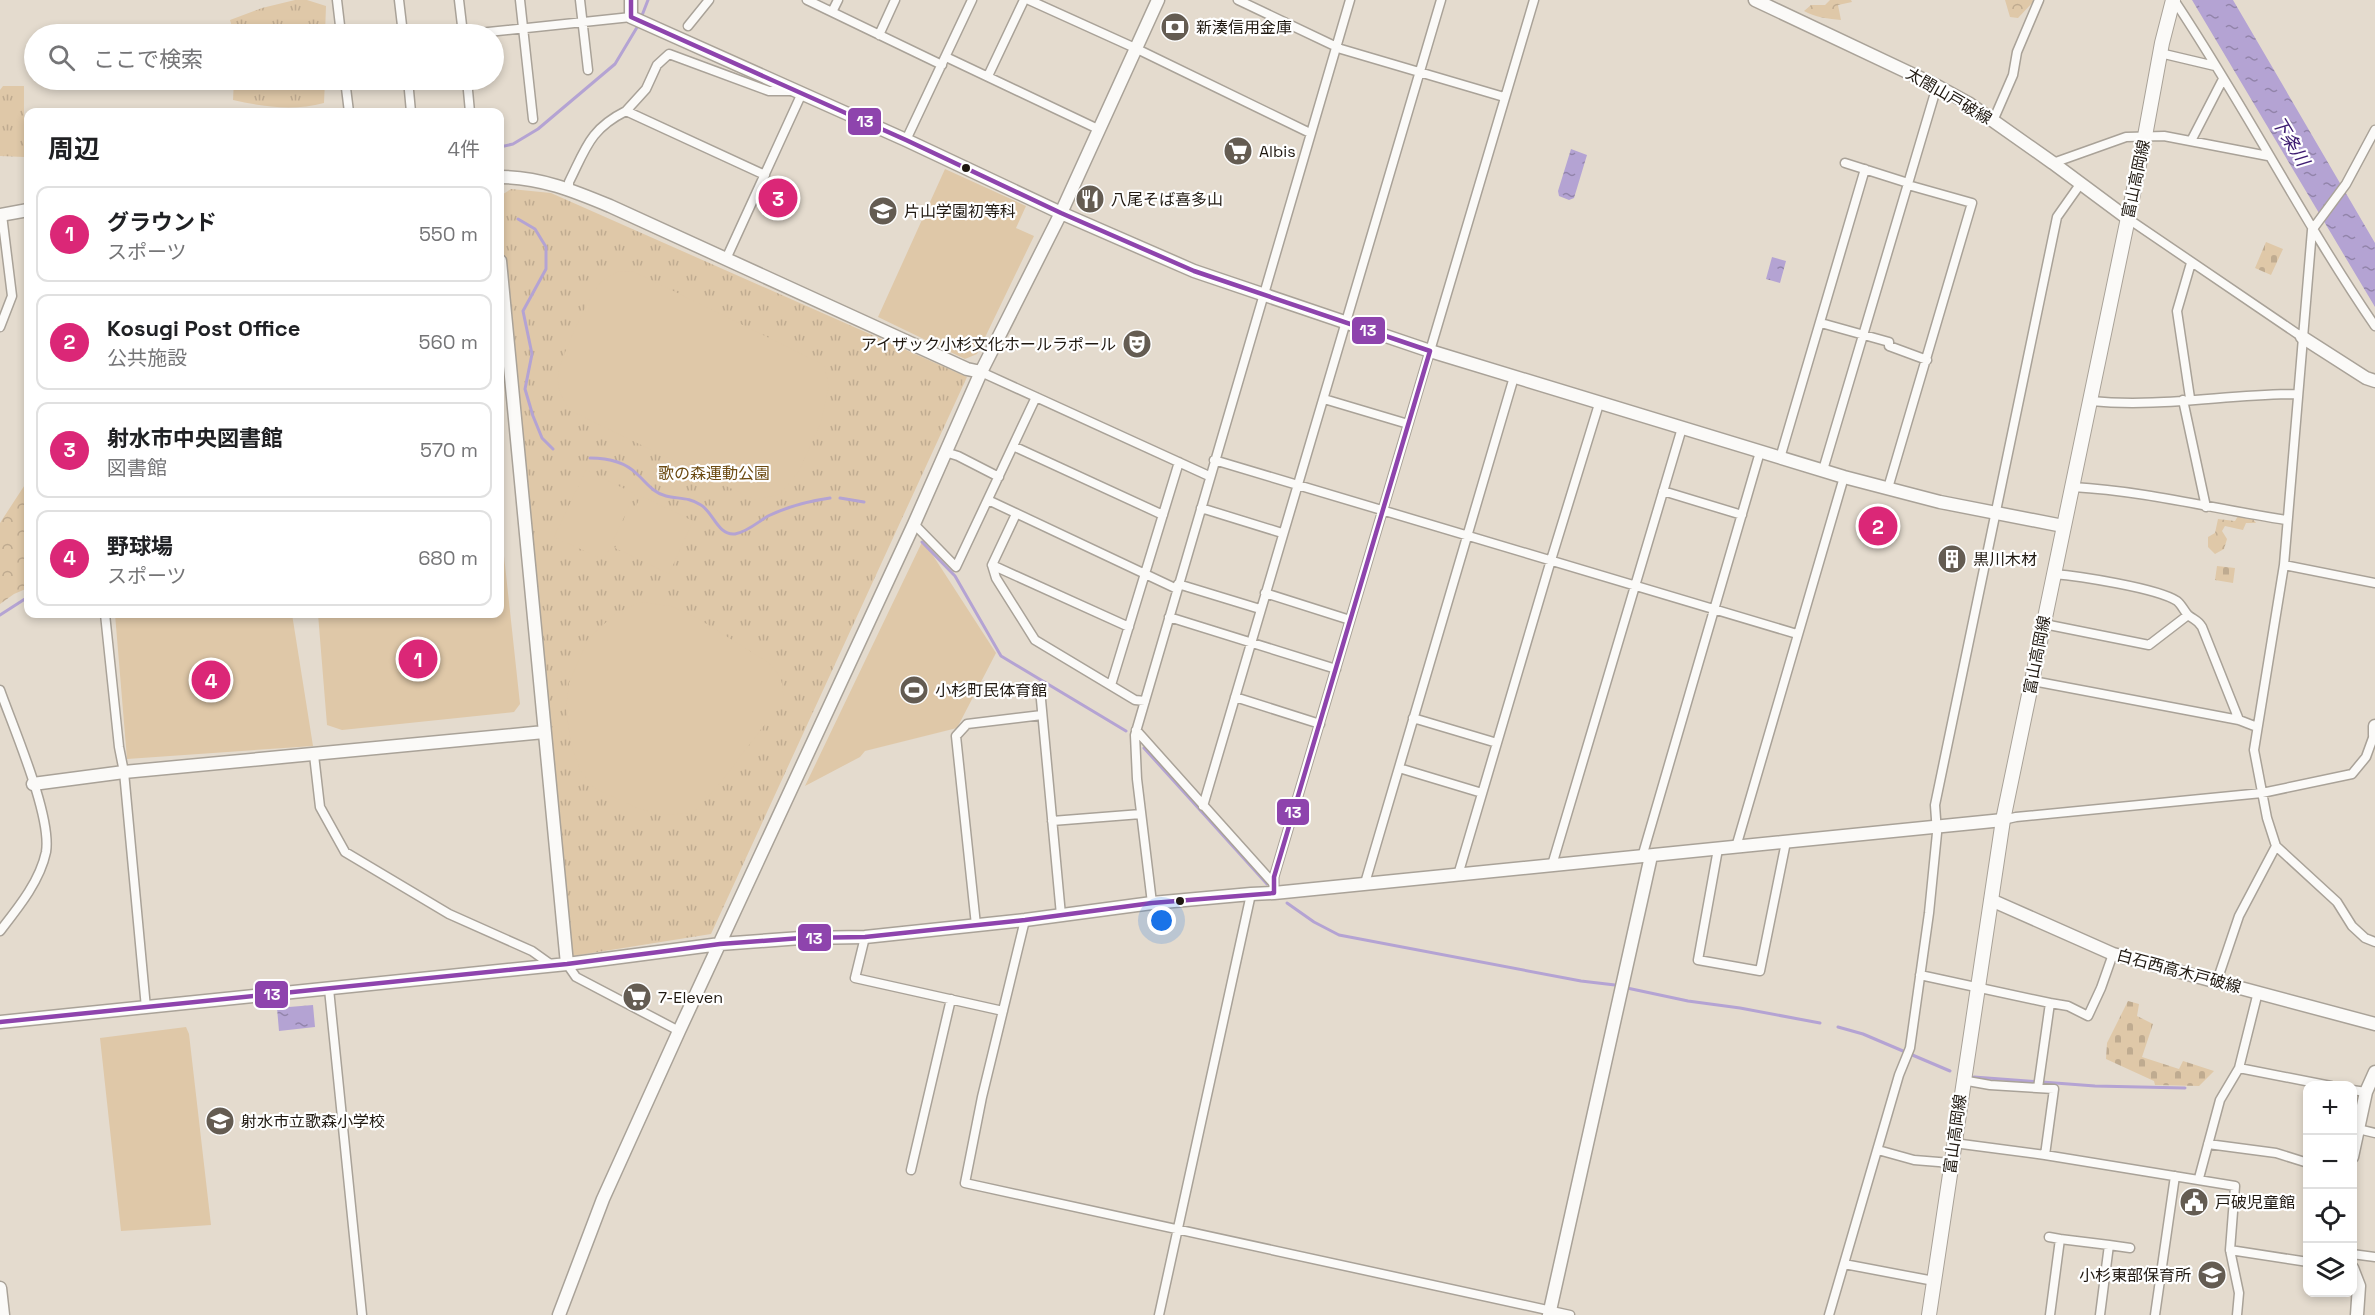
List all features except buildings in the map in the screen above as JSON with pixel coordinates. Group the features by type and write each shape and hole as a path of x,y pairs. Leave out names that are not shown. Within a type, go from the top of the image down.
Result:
{"main road":[{"name":"富山高岡線","path":"1929,1315 1962,1080 2003,820 2091,401 2160,53 2174,0"}],"street":[{"path":"337,0 340,24"},
{"path":"399,0 402,24"},
{"path":"459,0 462,24"},
{"path":"520,0 533,119"},
{"path":"580,0 588,70"},
{"path":"631,0 637,20"},
{"path":"688,26 708,0"},
{"path":"807,0 879,35 944,61 988,75 1098,129"},
{"path":"832,12 838,0"},
{"path":"879,35 895,0"},
{"path":"906,140 972,0"},
{"path":"988,75 1024,0"},
{"path":"1029,0 1135,48 1310,133"},
{"path":"559,1315 603,1199 679,1030 914,524 981,372 1061,213 1158,0"},
{"path":"1238,0 1341,49 1504,97"},
{"path":"1152,903 1137,779 1136,730 1350,0"},
{"path":"1203,806 1441,0"},
{"path":"1274,889 1350,620 1533,0"},
{"name":"太閤山戸破線","path":"1755,0 1937,86 1968,103 2127,218"},
{"path":"1993,121 2013,75 2017,52 2039,0"},
{"path":"2174,0 2312,230 2375,326"},
{"path":"504,31 582,22 637,20 906,140 1061,213 1194,271 1263,296 1599,404 1844,477 1940,502 2063,526"},
{"path":"2160,53 2215,66"},
{"path":"569,189 569,182 592,135 610,119 626,111 646,89 657,65 669,54 770,91 798,92"},
{"path":"2191,141 2223,79"},
{"path":"1823,470 1937,86"},
{"path":"346,90 348,108"},
{"path":"409,90 411,108"},
{"path":"468,90 470,108"},
{"path":"726,259 765,175 798,92"},
{"path":"626,111 765,175"},
{"path":"2375,130 2346,184 2312,230 2284,565 2254,750 2262,793 2276,846 2337,902 2352,926 2365,938 2375,942"},
{"path":"2053,163 2126,137 2145,136 2164,136 2268,156"},
{"path":"1845,163 1972,203 1888,488"},
{"path":"1780,458 1865,169"},
{"path":"504,177 520,177 569,189 1209,476"},
{"path":"1828,1315 1899,1075 1909,1052 1929,913 1936,828 1935,805 2057,217 2080,183"},
{"path":"0,327 12,296 1,215 24,211"},
{"path":"2127,218 2302,337 2366,378 2375,381"},
{"path":"2191,263 2177,311 2186,399 2206,507"},
{"path":"504,304 567,964 576,977 679,1030"},
{"path":"1821,323 1889,342 1889,346 1927,360"},
{"path":"1365,883 1514,377"},
{"path":"2091,401 2130,404 2298,394"},
{"path":"914,524 956,567 1036,397"},
{"path":"1324,399 1408,424"},
{"path":"1458,875 1599,404"},
{"path":"1552,865 1682,428"},
{"path":"1014,446 1162,514"},
{"path":"945,452 958,456 999,477"},
{"path":"1550,1313 1646,857 1760,452"},
{"path":"1214,460 1797,634"},
{"path":"1111,685 1179,462"},
{"path":"1736,847 1844,477"},
{"path":"2073,487 2179,500 2206,507 2286,520"},
{"path":"1663,491 1742,515"},
{"path":"988,500 1144,574 1260,609"},
{"path":"1201,508 1282,533"},
{"path":"1016,514 992,565 996,578 1035,640 1136,700 1145,701"},
{"path":"992,565 1129,627"},
{"path":"2284,565 2375,583"},
{"path":"2053,574 2151,591 2175,600 2188,615 2199,621 2239,720"},
{"path":"1265,593 1350,620"},
{"path":"2044,624 2149,645 2188,615"},
{"path":"1169,617 1336,669"},
{"path":"105,618 119,747 124,772 146,1008"},
{"path":"2032,681 2239,720 2257,727"},
{"path":"1040,689 1061,915"},
{"path":"0,690 46,824 46,852 24,900 0,931"},
{"path":"1235,697 1320,724"},
{"path":"976,925 956,736 967,724 1042,715"},
{"path":"1413,718 1497,743"},
{"path":"0,1022 553,966 720,944 801,938 865,937 1025,920 1152,903 1251,894 1274,889 1458,875 1646,857 2262,793 2352,774 2366,757 2375,735 2375,726"},
{"path":"1136,730 1274,889"},
{"path":"33,784 124,772 544,732"},
{"path":"314,755 320,807 345,852 449,914 532,951 553,966"},
{"path":"1399,768 1482,793"},
{"path":"1053,821 1142,814"},
{"path":"1718,849 1698,960 1760,971 1786,842"},
{"path":"2217,981 2238,916 2276,846"},
{"path":"1159,1315 1251,894"},
{"name":"白石西高木戸破線","path":"1990,900 2113,954 2375,1024"},
{"path":"1025,920 982,1097 965,1184 1550,1313 1570,1315"},
{"path":"865,937 855,978 1003,1011"},
{"path":"1920,975 2068,1006 2088,1016 2113,954"},
{"path":"329,989 362,1315"},
{"path":"2199,1178 2220,1100 2239,1068 2258,992"},
{"path":"911,1170 951,999"},
{"path":"2038,1088 2050,1003"},
{"path":"2239,1068 2305,1081"},
{"path":"2357,1135 2366,1092 2375,1072"},
{"path":"1962,1080 1989,1085 2054,1089 2045,1155"},
{"path":"2357,1091 2366,1092"},
{"path":"2358,1129 2375,1133"},
{"path":"1954,1143 2199,1178 2235,1186 2230,1250 2239,1293 2237,1315"},
{"path":"2208,1144 2250,1148 2303,1162"},
{"path":"1878,1150 1914,1160 1951,1163"},
{"path":"2155,1315 2175,1176"},
{"path":"2049,1237 2130,1248"},
{"path":"2050,1315 2060,1239"},
{"path":"2100,1315 2109,1245"},
{"path":"2230,1250 2303,1261"},
{"path":"2357,1255 2375,1257"},
{"path":"1844,1264 1934,1281"},
{"path":"2357,1281 2359,1286 2357,1315"},
{"path":"0,1288 3,1315"}],"green space":[{"path":"295,0 307,0 326,6 325,24 231,24 230,20 262,8"},
{"path":"1830,0 1851,0 1852,2 1838,5 1841,20 1804,11 1811,5 1825,5"},
{"path":"2005,0 2035,0 2018,18 2010,17"},
{"path":"3,86 24,86 24,157 0,156 0,90"},
{"path":"234,90 325,90 324,103 301,107 256,105 233,100"},
{"path":"945,169 1026,206 1016,228 1034,236 977,354 965,359 878,317"},
{"name":"歌の森運動公園","path":"511,189 551,193 967,377 711,934 573,956 504,257 504,193"},
{"path":"2266,242 2283,249 2271,275 2255,268"},
{"path":"620,271 634,272 824,365 829,386 821,422 799,471 780,494 755,500 571,411 558,386 563,358 592,294 602,282"},
{"path":"586,470 635,494 604,560 554,537"},
{"path":"24,486 24,590 0,604 0,523"},
{"path":"641,496 693,521 669,574 615,548"},
{"path":"2238,516 2253,519 2256,523 2246,523 2243,530 2225,526 2222,531 2227,539 2224,549 2215,554 2208,547 2208,537 2215,533 2218,519 2235,521"},
{"name":"小杉町民体育館","path":"923,540 996,653 957,728 865,751 860,757 805,786"},
{"path":"504,556 520,704 514,712 342,730 327,725 318,618 504,618"},
{"path":"2217,566 2235,568 2233,583 2215,580"},
{"path":"640,602 671,606 697,618 766,661 775,669 782,682 783,700 722,781 693,813 662,815 637,808 594,788 580,770 571,744 566,709 569,683 588,639 615,614"},
{"path":"115,618 293,618 313,746 127,759"},
{"path":"2128,1001 2139,1004 2137,1016 2153,1024 2142,1057 2179,1069 2183,1061 2214,1071 2199,1086 2155,1085 2154,1081 2106,1059 2107,1043"},
{"path":"186,1027 189,1034 211,1225 121,1231 100,1038"}],"water":[{"name":"下条川","path":"2192,0 2233,0 2375,243 2375,307"},
{"path":"1571,149 1587,155 1574,198 1569,200 1559,196 1558,191"},
{"path":"1772,257 1786,261 1780,283 1766,279"},
{"path":"313,1005 315,1027 279,1031 277,1008"}],"waterway":[{"path":"641,18 648,0"},
{"path":"504,146 513,144 538,129 615,64 639,24"},
{"path":"518,219 535,229 546,247 546,269 523,311 532,354 525,389 542,438 553,449"},
{"path":"590,458 621,463 657,492 697,502 705,508 720,528 729,534 744,531 768,516 783,510 830,498"},
{"path":"840,498 864,502"},
{"path":"922,542 955,576 1001,656 1126,731"},
{"path":"0,615 24,600"},
{"path":"1144,748 1267,884"},
{"path":"1287,903 1314,922 1339,935 1581,981 1615,985"},
{"path":"1627,988 1688,1001 1820,1023"},
{"path":"1838,1027 1863,1034 1950,1071"},
{"path":"1974,1077 2095,1086 2185,1088"}],"transit line":[{"name":"13","path":"0,1022 567,964 720,944 801,938 865,937 1025,920 1152,903 1274,893 1274,877 1430,351 1194,271 1061,213 906,140 631,17 631,0"}],"place":[{"name":"新湊信用金庫","path":"1175,27"},
{"name":"Albis","path":"1238,151"},
{"name":"射水市中央図書館","path":"778,198"},
{"name":"八尾そば喜多山","path":"1090,199"},
{"name":"片山学園初等科","path":"883,211"},
{"name":"アイザック小杉文化ホールラポール","path":"1137,344"},
{"name":"Kosugi Post Office","path":"1878,526"},
{"name":"黒川木材","path":"1952,559"},
{"name":"グラウンド","path":"418,659"},
{"name":"野球場","path":"211,680"},
{"name":"小杉町民体育館","path":"914,690"},
{"name":"7-Eleven","path":"637,997"},
{"name":"射水市立歌森小学校","path":"220,1121"},
{"name":"戸破児童館","path":"2194,1202"},
{"name":"小杉東部保育所","path":"2212,1275"}]}
